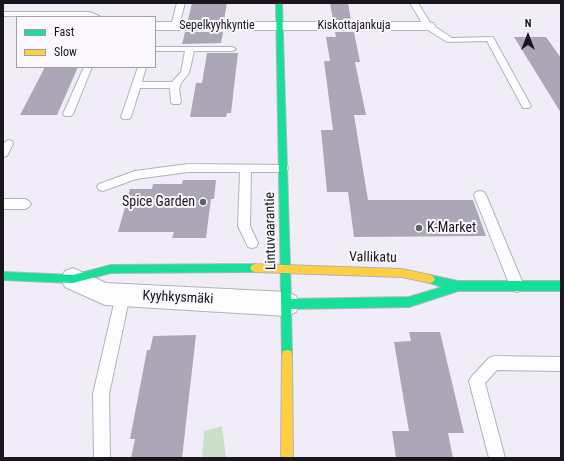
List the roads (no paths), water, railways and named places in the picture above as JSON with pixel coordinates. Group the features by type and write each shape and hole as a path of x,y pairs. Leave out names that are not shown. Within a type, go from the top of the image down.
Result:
{"street":[{"name":"Lintuvaarantie","path":"279,3 287,304 287,458"},
{"name":"Sepelkyyhkyntie","path":"156,27 280,26"},
{"name":"Kiskottajankuja","path":"280,26 428,26"},
{"name":"Kyyhkysmäki","path":"3,276 73,279 111,269 234,267 285,268"},
{"name":"Vallikatu","path":"285,268 341,272 402,273 458,286 561,286"},
{"name":"Kyyhkysmäki","path":"73,279 105,294 287,304"},
{"name":"Vallikatu","path":"287,304 409,302 458,286"}],"lane":[{"path":"175,26 181,3"},
{"path":"414,3 428,26 450,40 490,40 526,106"},
{"path":"4,14 37,11 90,14 95,16"},
{"path":"156,49 232,49"},
{"path":"176,102 174,89 176,84 186,73 190,49"},
{"path":"68,114 88,68"},
{"path":"126,117 142,68"},
{"path":"136,84 176,84"},
{"path":"103,187 135,176 188,168 283,168"},
{"path":"246,168 244,226 252,243"},
{"path":"480,195 517,286"},
{"path":"3,204 25,204"},
{"path":"102,458 101,394 123,295"},
{"path":"497,458 477,381 494,363 561,364"}],"place":[{"name":"Spice Garden","path":"203,202"},
{"name":"K-Market","path":"419,228"}]}
